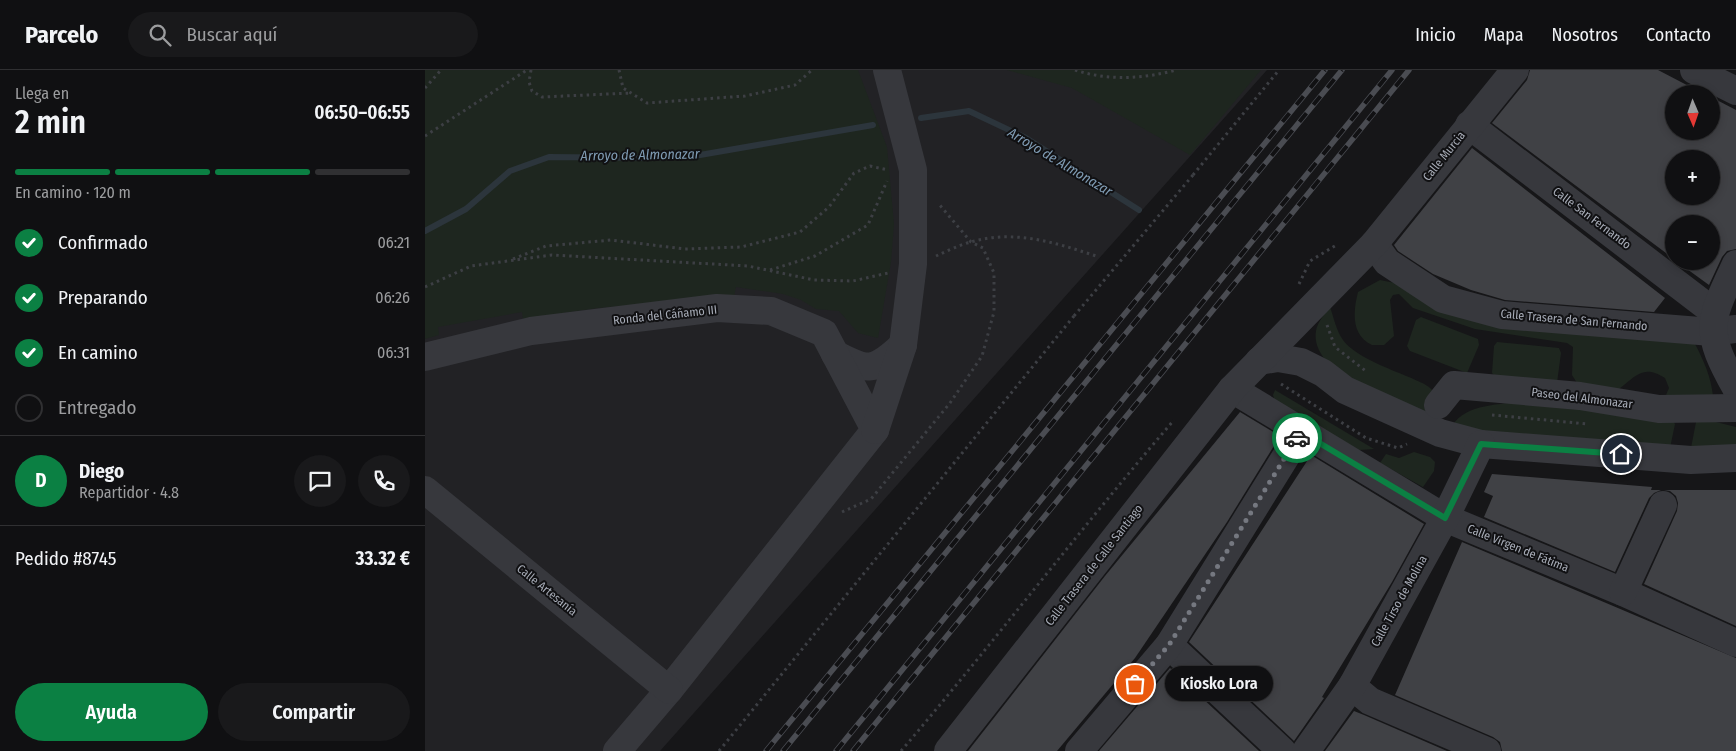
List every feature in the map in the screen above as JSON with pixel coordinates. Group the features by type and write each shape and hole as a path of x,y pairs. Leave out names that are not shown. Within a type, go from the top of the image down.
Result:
{"street":[{"path":"617,751 669,690 875,430 903,345 913,264 898,168 887,70"},
{"name":"Calle Murcia","path":"1298,322 1331,288 1380,253 1469,125 1515,70"},
{"path":"1694,70 1736,91"},
{"name":"Calle San Fernando","path":"1469,125 1721,324"},
{"name":"Calle Trasera de San Fernando","path":"1380,253 1443,299 1502,315 1721,324"},
{"path":"1736,264 1721,324 1723,365 1736,388"},
{"name":"Ronda del Cáñamo III","path":"427,357 531,331 717,308 771,311 824,333 875,430"},
{"path":"1298,322 1307,350 1323,373"},
{"name":"Calle Trasera de Calle Santiago","path":"950,748 1232,388 1298,322"},
{"path":"835,354 850,363 868,367 881,364 903,345"},
{"path":"1259,361 1278,358 1301,362 1323,373 1345,390 1440,433 1481,444 1691,460 1736,458"},
{"name":"Paseo del Almonazar","path":"1437,404 1454,385 1580,396 1659,408 1736,408"},
{"name":"Calle Virgen de Fátima","path":"1232,388 1301,432 1445,518 1623,592 1736,643"},
{"path":"1079,751 1169,645 1301,432"},
{"name":"Calle Tirso de Molina","path":"1306,751 1352,686 1445,518 1481,444"},
{"name":"Calle Artesanía","path":"425,490 669,690"},
{"path":"1623,592 1663,505"},
{"path":"1169,645 1282,751"},
{"path":"1352,686 1370,701 1487,751"}],"path":[{"path":"425,88 441,70"},
{"path":"425,136 527,70"},
{"path":"531,70 529,82 532,91 542,97 632,93"},
{"path":"619,70 623,88 647,103 745,96 795,86 812,70"},
{"path":"1075,70 1119,78 1156,75 1176,70"},
{"path":"719,751 1074,316 1279,70"},
{"path":"507,262 546,246 611,240 685,249 741,247 800,232 829,207 854,174 870,166 898,168 971,242 983,248 994,273 994,312 982,356 951,403 871,499 835,516"},
{"path":"770,270 815,256 868,225 886,187 898,168"},
{"path":"425,287 471,266 552,254 749,266 814,280 853,281 899,270 971,242 999,237 1051,241 1099,257"},
{"path":"1279,383 1366,438 1398,448"}],"shaded area":[{"path":"425,70 1267,70 660,751 425,751"},
{"path":"425,70 858,70 887,147 894,224 891,262 878,338 858,333 839,311 816,309 801,300 783,294 736,287 734,297 598,308 523,319 522,312 438,327 439,335 425,339"},
{"path":"1007,70 1261,70 1190,155 1072,88"},
{"path":"1380,280 1695,344 1707,369 1713,396 1672,400 1666,395 1669,388 1665,378 1651,372 1640,373 1619,389 1579,386 1572,375 1573,347 1567,343 1475,329 1413,308 1399,294 1393,295 1390,300 1394,336 1384,345 1372,345 1365,341 1357,329 1355,307 1358,292"},
{"path":"1330,307 1343,340 1351,349 1418,381 1432,390 1432,401 1422,418 1373,395 1339,373 1325,360 1317,346 1316,331 1320,321"},
{"path":"1421,317 1478,339 1479,345 1467,373 1410,351 1407,346 1416,320"},
{"path":"1497,342 1559,348 1561,353 1557,383 1496,377 1492,373 1494,346"},
{"path":"1275,390 1374,449 1359,450 1275,402 1273,395"},
{"path":"1525,401 1670,418 1675,424 1670,448 1506,434 1452,426 1458,418 1475,409"},
{"path":"1696,422 1716,422 1736,427 1736,449 1691,448"},
{"path":"1414,452 1430,457 1435,462 1434,471 1423,487 1380,463 1386,454 1399,458"}],"building":[{"path":"1530,70 1658,70 1687,85 1665,85 1665,140 1720,140 1720,102 1736,110 1736,249 1727,251 1720,261 1720,215 1665,215 1665,252 1492,123 1527,80"},
{"path":"1472,148 1665,298 1654,312 1505,300 1471,290 1433,274 1398,251 1394,245"},
{"path":"1688,270 1716,270 1709,285"},
{"path":"1240,412 1280,436 1227,522 1135,658 1057,751 968,751 1105,576"},
{"path":"1311,455 1424,524 1392,582 1322,697 1324,698 1294,741 1189,642"},
{"path":"1492,474 1652,487 1651,490 1661,490 1649,498 1615,572 1484,517 1493,496 1484,492"},
{"path":"1664,490 1736,490 1736,626 1644,584 1677,511 1678,503 1676,496 1670,491"},
{"path":"1462,542 1736,658 1736,751 1502,751 1500,742 1493,737 1395,695"},
{"path":"1170,668 1259,751 1099,751"},
{"path":"1354,711 1364,715 1447,751 1325,751"}],"waterway":[{"name":"Arroyo de Almonazar","path":"921,118 969,111 1026,138 1139,210"},
{"name":"Arroyo de Almonazar","path":"425,231 466,209 510,171 549,157 649,158 700,155 873,125"}],"railway":[{"path":"766,751 1325,70"},
{"path":"783,751 1342,70"},
{"path":"836,751 1392,70"},
{"path":"853,751 1409,70"}],"way so far":[{"path":"1135,684 1169,645 1297,438"}],"place":[{"name":"Kiosko Lora","path":"1135,684"}],"route":[{"path":"1297,438 1301,432 1445,518 1481,444 1621,454"}]}
